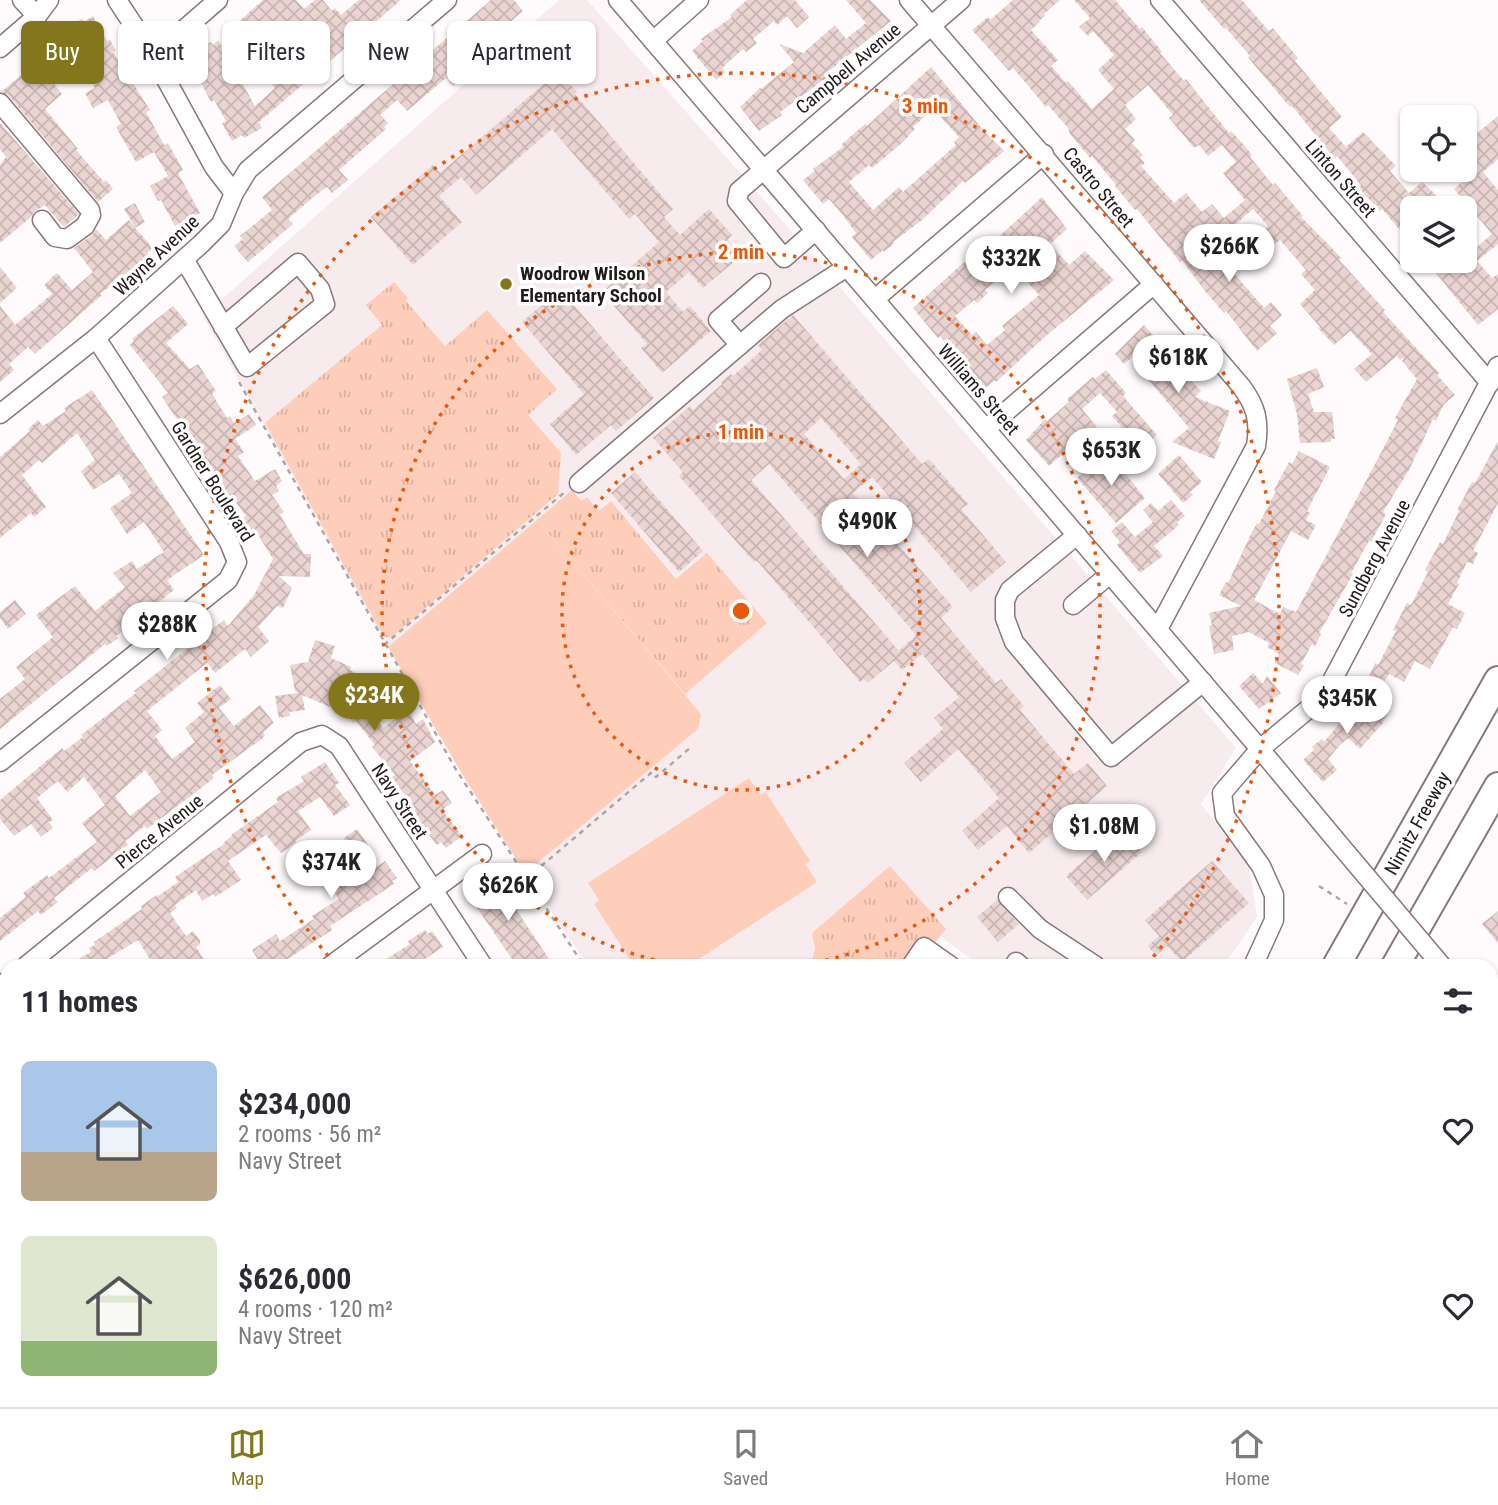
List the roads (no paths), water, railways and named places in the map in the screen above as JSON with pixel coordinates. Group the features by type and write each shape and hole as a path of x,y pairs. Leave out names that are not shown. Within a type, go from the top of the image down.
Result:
{"highway":[{"name":"Nimitz Freeway","path":"1340,959 1498,680"},
{"path":"1399,959 1498,786"},
{"path":"1429,910 1498,811"}],"street":[{"path":"22,0 37,16"},
{"path":"0,48 37,16 49,0"},
{"path":"117,0 131,21"},
{"path":"194,21 218,0"},
{"name":"Wayne Avenue","path":"0,414 96,338 184,259 221,224 234,193 248,170 447,0"},
{"name":"Williams Street","path":"618,0 1261,749 1437,959"},
{"path":"653,41 699,0"},
{"name":"Castro Street","path":"909,0 1246,392 1257,412 1259,428 1256,446 1158,629"},
{"name":"Campbell Avenue","path":"816,230 785,258 737,201 738,191 961,0"},
{"name":"Linton Street","path":"1160,0 1490,383"},
{"path":"169,84 214,167 234,193"},
{"path":"0,103 90,210 91,215 85,226 67,239 55,237 42,220"},
{"path":"874,299 1044,154"},
{"path":"184,259 223,327 247,367 325,304 320,289 298,263 223,327"},
{"path":"575,485 782,309 847,267"},
{"path":"740,345 718,320 761,283"},
{"path":"986,429 1154,284"},
{"name":"Gardner Boulevard","path":"0,762 228,580 237,562 229,542 96,338"},
{"name":"Sundberg Avenue","path":"1256,959 1274,920 1274,895 1261,866 1225,816 1222,793 1261,749 1324,696 1498,366"},
{"path":"1077,535 1010,590 1005,600 1005,618 1014,642 1040,675 1111,757 1203,682"},
{"path":"1073,605 1110,574"},
{"name":"Navy Street","path":"322,735 339,746 478,959"},
{"name":"Pierce Avenue","path":"35,959 301,742 322,735"},
{"path":"339,959 482,854"},
{"path":"1008,897 1040,929 1085,959"},
{"path":"916,959 924,947 941,959"}],"place":[{"name":"Woodrow Wilson Elementary School","path":"506,284"}]}
